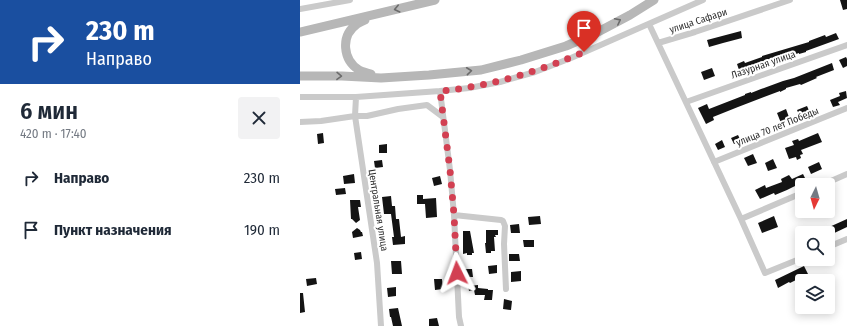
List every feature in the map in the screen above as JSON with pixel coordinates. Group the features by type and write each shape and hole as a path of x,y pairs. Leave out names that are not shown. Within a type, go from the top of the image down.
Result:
{"main road":[{"path":"300,32 435,0"},
{"path":"300,76 382,78 481,70 521,60 566,46 596,33 654,0"},
{"path":"377,14 356,25 351,30 346,39 345,48 346,55 351,64 360,71 382,78"}],"street":[{"path":"300,9 350,0"},
{"path":"300,97 356,97 440,91 469,88 500,82 535,72 571,58 703,0"},
{"name":"улица Сафари","path":"658,43 790,0"},
{"path":"649,24 765,273 795,261"},
{"name":"Лазурная улица","path":"686,102 847,45"},
{"path":"440,91 450,170 454,215 459,317 461,326"},
{"name":"Центральная улица","path":"356,97 355,116 377,263 381,326"},
{"path":"300,122 367,116 398,109 427,105 443,117"},
{"name":"улица 70 лет Победы","path":"714,162 847,108"},
{"path":"835,179 847,174"},
{"path":"741,219 795,196"},
{"path":"454,215 503,221 505,226 504,244 506,289"},
{"path":"835,244 847,239"}],"building":[{"path":"840,0 847,0 847,9 843,10"},
{"path":"741,31 742,38 709,47 707,40"},
{"path":"836,33 839,39 806,52 740,73 737,64 744,61 745,63 762,56 809,42 825,35 826,37"},
{"path":"846,57 847,66 843,68 839,60"},
{"path":"832,63 834,70 801,85 786,88 780,92 713,117 714,120 706,124 698,108 707,104 709,109 745,94 794,78"},
{"path":"712,68 715,76 704,80 701,72"},
{"path":"846,91 847,98 838,102 840,105 833,107 830,100 840,96 839,93"},
{"path":"807,106 811,115 801,119 797,110"},
{"path":"786,109 790,120 781,123 777,113"},
{"path":"323,133 324,143 318,144 317,134"},
{"path":"818,133 822,142 801,150 803,154 800,155 801,158 797,160 796,157 789,159 785,148 794,145 792,141 798,139 799,141"},
{"path":"738,135 741,141 734,144 731,138"},
{"path":"722,140 725,147 718,150 715,144"},
{"path":"387,144 387,153 379,153 379,145"},
{"path":"753,154 757,163 748,166 744,158"},
{"path":"773,159 777,168 768,171 765,163"},
{"path":"382,160 383,167 375,168 374,161"},
{"path":"819,162 822,169 811,174 808,167"},
{"path":"354,174 355,183 344,184 343,176"},
{"path":"803,174 805,178 795,178 795,186 775,195 774,193 760,199 755,190 765,185 766,188 782,182 781,179 789,175 792,179"},
{"path":"440,176 442,184 434,186 432,178"},
{"path":"345,188 346,194 336,195 335,189"},
{"path":"417,195 423,195 423,199 436,198 437,217 426,218 425,204 417,204"},
{"path":"391,196 392,206 395,206 396,219 399,219 401,237 405,236 405,244 393,245 392,237 394,237 391,214 384,214 382,197"},
{"path":"350,200 360,200 361,207 358,207 360,220 356,223 351,219"},
{"path":"540,216 541,224 529,225 528,217"},
{"path":"774,216 778,227 762,233 758,223"},
{"path":"847,219 847,227 835,233 835,226 831,226"},
{"path":"519,224 520,233 511,233 510,225"},
{"path":"357,228 362,232 363,236 353,238 352,232"},
{"path":"486,230 498,230 498,235 495,235 496,237 494,237 495,251 491,251 491,253 486,253"},
{"path":"463,231 470,231 474,253 472,253 472,255 467,255 467,253 463,254"},
{"path":"523,240 534,240 534,247 524,247"},
{"path":"361,252 362,259 355,260 354,253"},
{"path":"509,254 519,254 520,261 509,261"},
{"path":"391,261 401,261 402,274 392,274"},
{"path":"497,265 497,273 489,274 488,266"},
{"path":"804,266 808,274 795,274 795,280 778,288 775,280"},
{"path":"464,269 472,269 473,277 465,277"},
{"path":"521,271 521,281 511,282 511,272"},
{"path":"316,278 317,284 307,286 306,279"},
{"path":"434,279 442,279 443,289 435,290"},
{"path":"478,285 478,288 493,290 492,300 484,300 485,295 475,295 474,290 469,291 468,286"},
{"path":"396,287 396,296 388,297 387,288"},
{"path":"300,293 303,293 305,312 300,313"},
{"path":"504,299 512,301 511,310 503,309"},
{"path":"398,308 402,326 393,326 389,309"},
{"path":"437,318 439,326 429,326 429,319"}],"route":[{"path":"457,273 450,170 440,91 469,88 500,82 535,72 584,52"}]}
